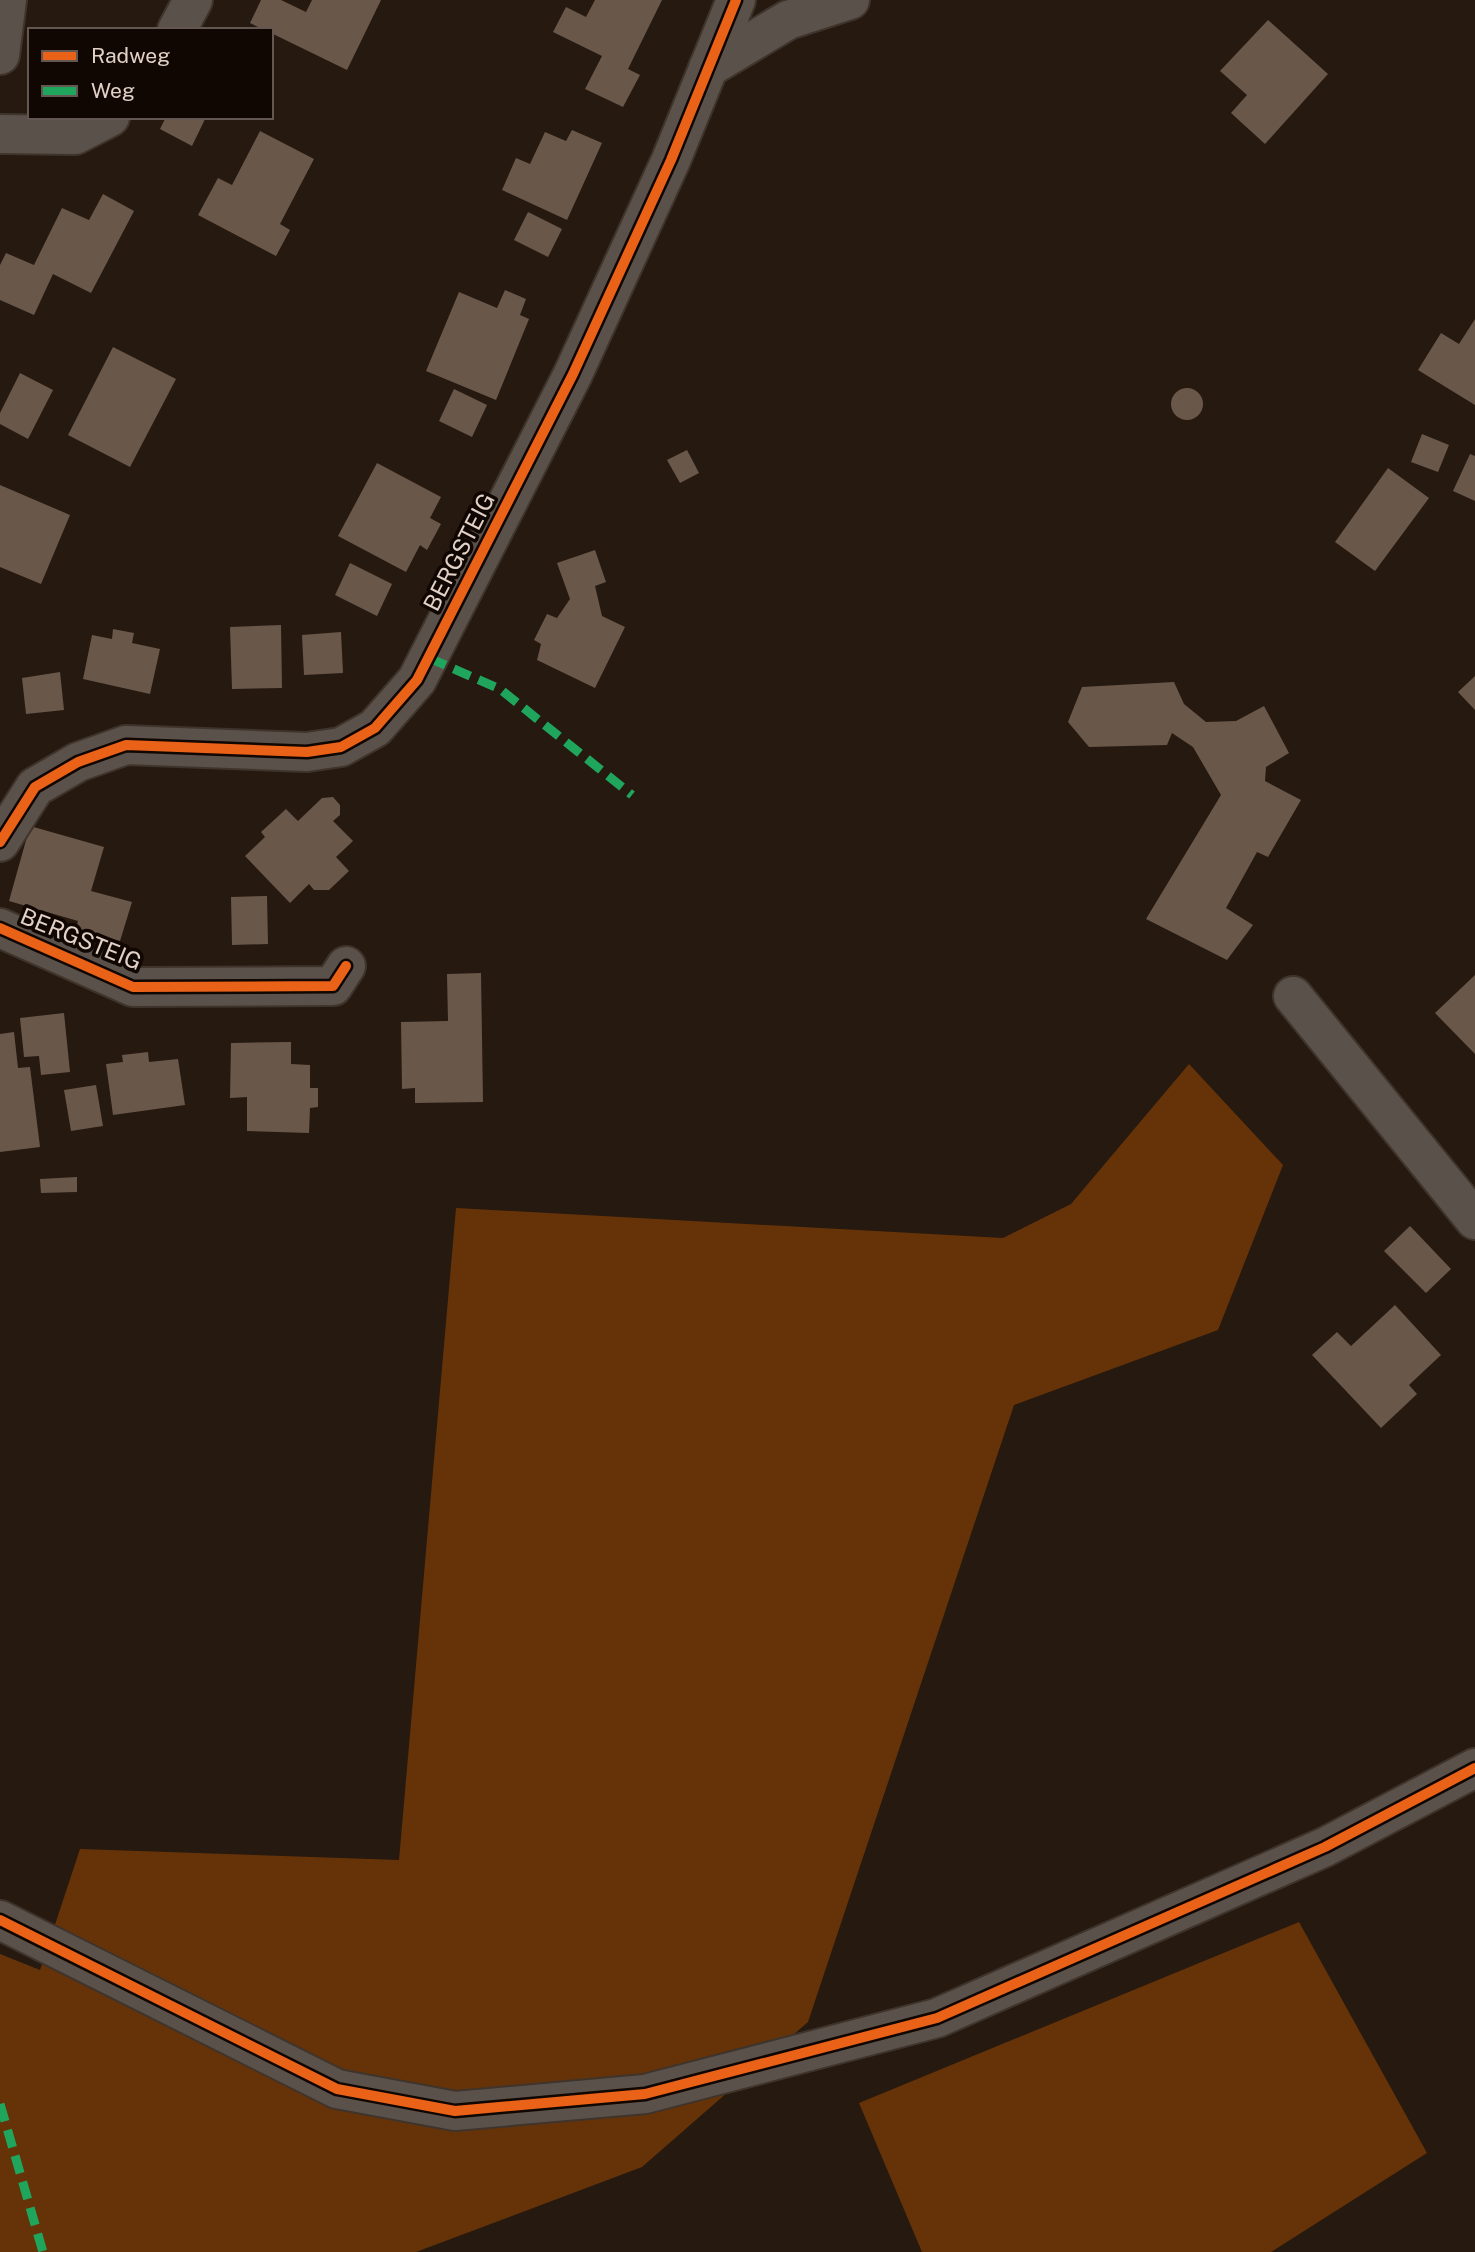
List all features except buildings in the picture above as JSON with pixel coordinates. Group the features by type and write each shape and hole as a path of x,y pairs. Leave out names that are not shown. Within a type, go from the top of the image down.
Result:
{"street":[{"path":"0,55 7,0"},
{"path":"178,28 193,0"},
{"name":"BERGSTEIG","path":"0,842 36,787 78,762 126,746 307,752 341,747 375,728 417,680 567,386 671,160 736,0"},
{"path":"708,68 788,20 850,0"},
{"path":"0,134 75,135 106,119"},
{"name":"BERGSTEIG","path":"0,928 132,988 333,986 346,966"},
{"path":"1293,996 1475,1220"},
{"path":"0,1920 337,2089 455,2111 645,2094 937,2018 1325,1847 1475,1768"}],"shaded area":[{"path":"1189,1064 1283,1165 1218,1330 1014,1405 808,2022 642,2167 416,2252 0,2252 0,1954 40,1970 80,1849 399,1860 456,1208 1003,1238 1071,1204"},
{"path":"1299,1922 1427,2153 1271,2252 922,2252 859,2103"}],"marked path":[{"path":"429,658 500,689 632,795"},
{"path":"0,2104 43,2252"}],"cycle path":[{"path":"0,842 35,787 78,762 126,745 307,752 341,747 375,728 417,680 573,374 671,160 736,0"},
{"path":"0,928 133,987 333,986 346,966"},
{"path":"0,1920 337,2089 455,2111 645,2094 937,2018 1325,1847 1475,1768"}]}
